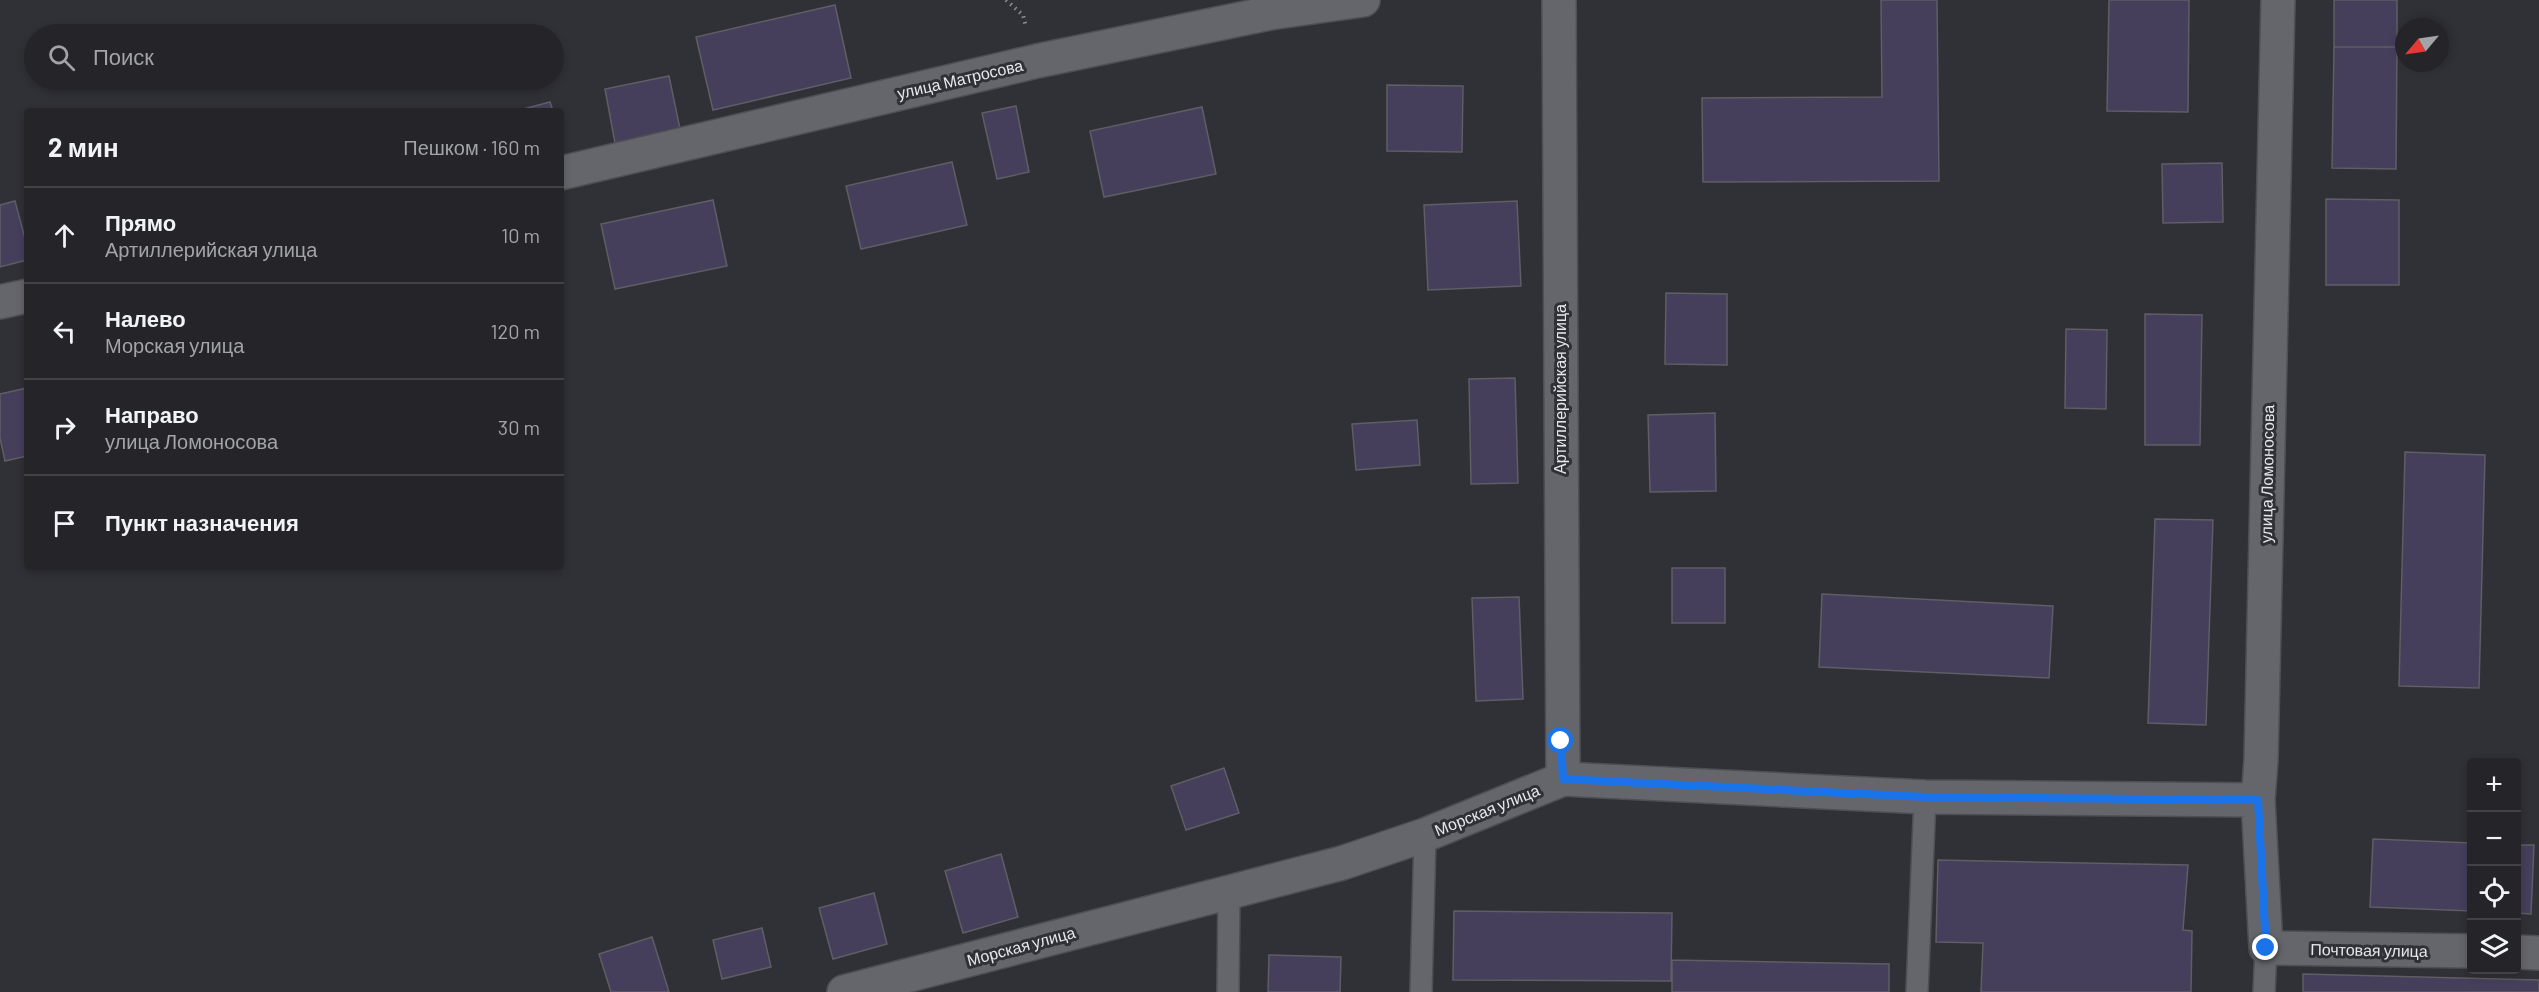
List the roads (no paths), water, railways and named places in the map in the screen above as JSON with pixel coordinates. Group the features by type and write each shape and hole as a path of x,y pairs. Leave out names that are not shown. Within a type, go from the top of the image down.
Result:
{"street":[{"name":"улица Матросова","path":"564,172 1037,61 1270,13 1363,0"},
{"name":"Артиллерийская улица","path":"1559,0 1563,779"},
{"name":"улица Ломоносова","path":"2266,948 2258,800 2261,760 2278,0"},
{"path":"0,302 24,297"},
{"name":"Морская улица","path":"844,992 1342,863 1425,835 1563,779 1925,797 2258,800"},
{"name":"Почтовая улица","path":"2266,948 2467,951"},
{"path":"2521,952 2539,952"}],"lane":[{"path":"1917,992 1925,797"},
{"path":"1421,992 1425,835"},
{"path":"1228,992 1229,892"},
{"path":"2264,992 2266,948"}]}
